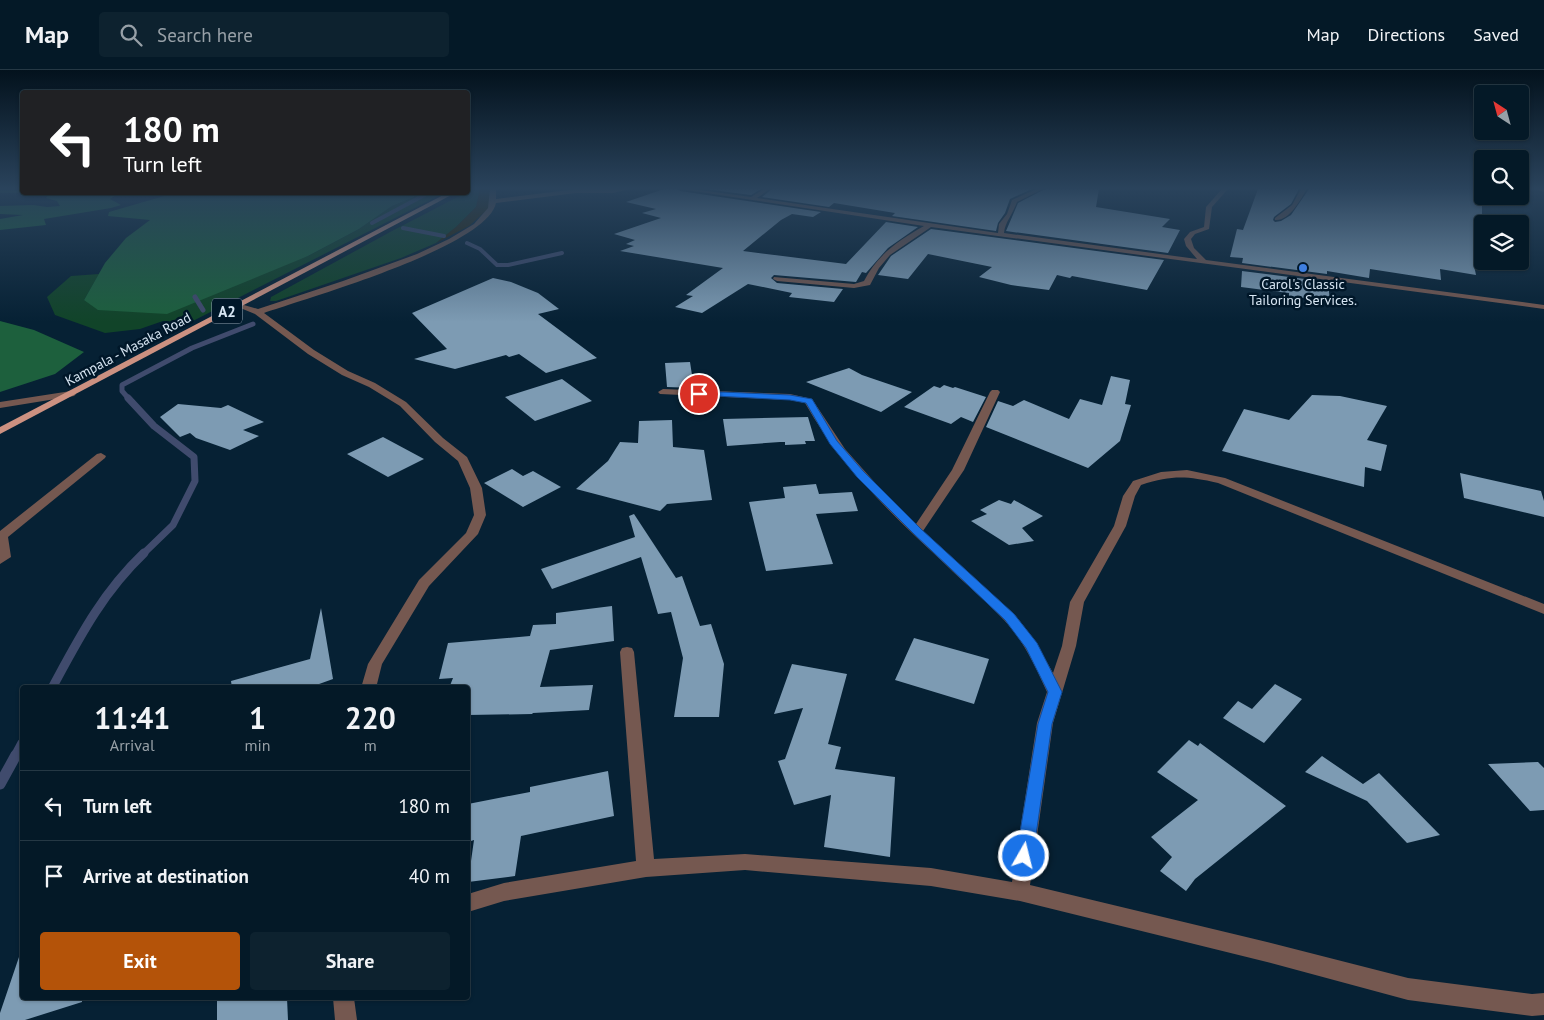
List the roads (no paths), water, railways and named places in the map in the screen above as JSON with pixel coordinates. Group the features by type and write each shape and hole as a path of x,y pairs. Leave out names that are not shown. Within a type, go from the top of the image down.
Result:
{"main road":[{"name":"Kampala - Masaka Road","path":"0,431 375,233"}],"street":[{"path":"258,312 402,262 444,245 464,233"},
{"path":"777,279 861,285 867,283 876,265 915,233"},
{"path":"996,233 1544,307"},
{"path":"1193,233 1189,235 1187,242 1204,262"},
{"path":"237,305 258,312 311,352 345,373 372,385 403,404 439,440 464,459 476,488 480,515 472,534 424,584 397,625 375,664 369,685"},
{"path":"663,392 790,398 809,401 833,442 860,474 1009,617 1032,646 1055,692"},
{"path":"918,531 958,470 995,392"},
{"path":"0,405 71,394"},
{"path":"0,560 5,557 2,536 101,456"},
{"path":"1020,892 1045,724 1069,646 1078,602 1120,526 1129,496 1137,483 1161,476 1186,473 1221,480 1544,609"},
{"path":"627,652 646,868"},
{"path":"470,902 504,892 646,868 746,862 931,877 1020,892 1267,952 1408,990 1532,1005 1544,1004"},
{"path":"344,1000 346,1020"}],"waterway":[{"path":"430,233 444,236"},
{"path":"467,243 480,249 497,265 508,265 562,253"},
{"path":"195,297 203,310"},
{"path":"129,399 122,391 122,385 192,348 253,324"},
{"path":"128,398 154,426 194,457 195,481 173,525 143,554"},
{"path":"54,685 92,617 116,584 143,554"},
{"path":"15,756 20,747"},
{"path":"0,784 16,755"}],"place":[{"name":"Carol's Classic Tailoring Services.","path":"1303,268"}]}
